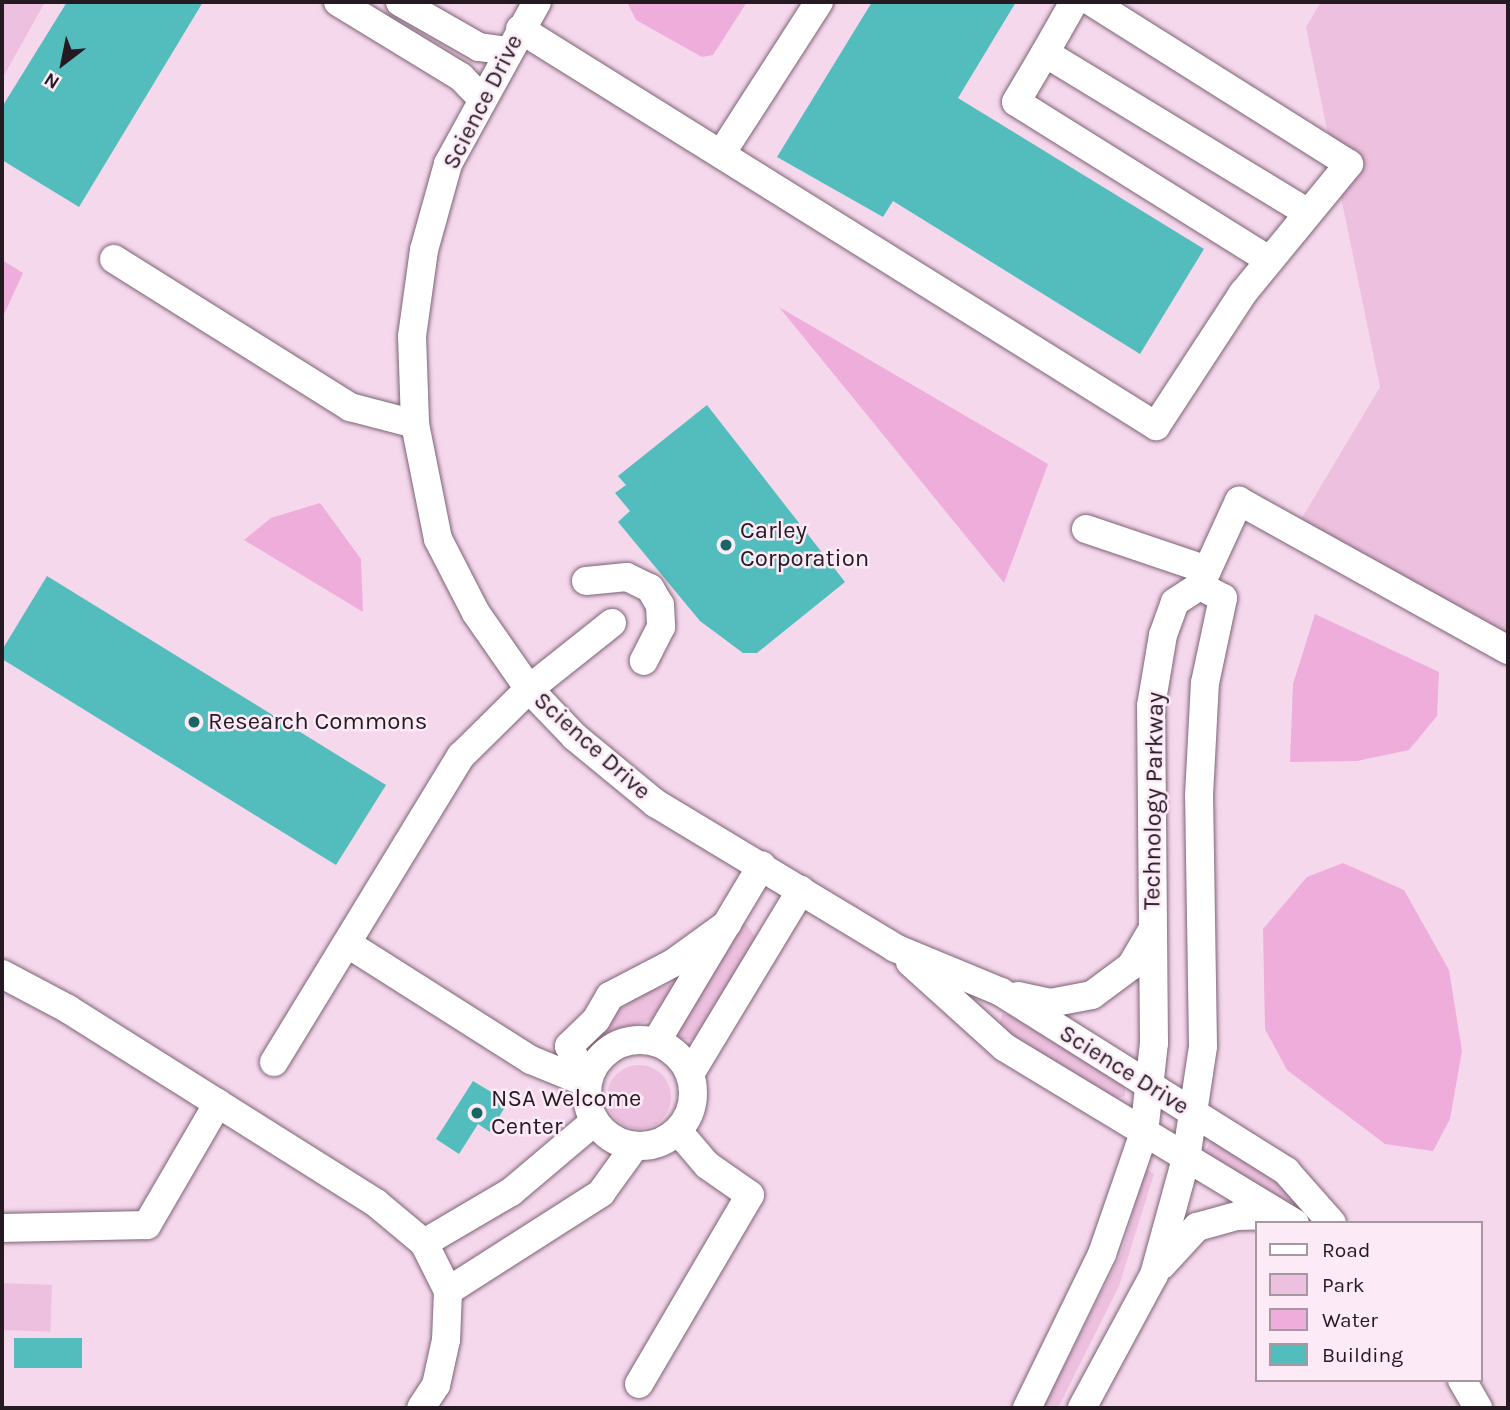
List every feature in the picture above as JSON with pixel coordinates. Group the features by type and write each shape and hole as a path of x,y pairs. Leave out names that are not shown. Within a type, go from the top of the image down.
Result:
{"street":[{"path":"338,2 461,77 480,97"},
{"path":"400,2 479,47 513,40 720,154 1156,426 1196,359 1269,260 1349,164 1092,2"},
{"name":"Science Drive","path":"537,2 480,97 447,164 424,250 412,336 415,424 438,539 476,613 529,689 575,737 655,803 762,865 895,948 1001,992 1286,1171 1330,1221"},
{"path":"720,154 819,2"},
{"path":"1074,2 1016,102 1269,260"},
{"path":"1045,53 1308,213"},
{"path":"114,259 350,407 415,424"},
{"path":"1086,529 1204,578 1239,501 1508,650"},
{"path":"586,582 627,577 650,588 660,605 661,627 644,662"},
{"name":"Technology Parkway","path":"1027,1408 1102,1254 1144,1133 1151,1086 1152,706 1163,635 1175,602 1204,578 1223,598 1205,684 1199,796 1203,1046 1186,1159 1154,1275 1082,1408"},
{"path":"274,1062 461,756 529,689 612,623"},
{"path":"656,1042 762,865"},
{"path":"690,1074 801,890"},
{"path":"587,1083 605,1052 621,1043 656,1042 671,1049 690,1074 692,1104 678,1131 665,1140 635,1146 619,1142 595,1121 587,1083 569,1046 596,1020 610,996 673,964 727,924"},
{"path":"1001,992 1050,1003 1092,995 1131,966 1153,928"},
{"path":"348,944 531,1060 587,1083"},
{"name":"Science Drive","path":"895,948 1004,1047 1288,1219"},
{"path":"2,974 218,1103 376,1203 424,1243 448,1291 446,1340 436,1385 421,1408"},
{"path":"2,1228 147,1225 218,1103"},
{"path":"424,1243 512,1192 595,1121"},
{"path":"639,1384 750,1195 706,1165 678,1131"},
{"path":"448,1291 601,1194 635,1146"},
{"path":"1154,1275 1197,1227 1237,1216 1288,1219"},
{"path":"1463,1382 1478,1408"}],"green space":[{"path":"2,2 45,2 2,79"},
{"path":"1321,2 1508,2 1508,636 1296,528 1380,387 1306,27"},
{"path":"746,924 757,939 695,1040 679,1039 678,1031 740,926"},
{"path":"681,981 659,1016 592,1043 605,1020 641,994"},
{"path":"1002,1014 1014,1014 1125,1082 1125,1096 1115,1099 999,1027"},
{"path":"633,1065 645,1065 662,1074 669,1085 669,1109 662,1120 645,1129 633,1129 621,1124 612,1115 607,1103 607,1091 612,1079 621,1070"},
{"path":"1211,1140 1289,1186 1313,1221 1215,1164 1205,1153"},
{"path":"1146,1168 1154,1174 1119,1286 1058,1408 1043,1408 1121,1254"},
{"path":"2,1283 52,1285 50,1332 2,1330"}],"water":[{"path":"627,2 747,2 713,55 702,57 636,20"},
{"path":"2,260 23,273 2,319"},
{"path":"779,307 1048,464 1004,583"},
{"path":"320,503 361,559 363,612 244,540 271,518"},
{"path":"1315,614 1439,672 1437,716 1409,750 1357,761 1290,762 1293,684"},
{"path":"1343,863 1404,890 1449,970 1462,1051 1450,1119 1433,1151 1385,1144 1287,1070 1265,1029 1263,929 1307,877"}],"building":[{"path":"67,2 203,2 79,207 2,160 2,107"},
{"path":"872,2 1016,2 958,98 1204,249 1140,354 893,201 883,217 777,157"},
{"name":"Carley Corporation","path":"707,405 845,582 757,653 743,653 700,621 618,522 630,511 615,493 626,485 618,476"},
{"name":"Research Commons","path":"47,576 386,785 336,865 2,659 2,650"},
{"name":"NSA Welcome Center","path":"473,1081 508,1102 490,1132 478,1124 459,1154 436,1139"},
{"path":"14,1338 82,1338 82,1368 14,1368"}],"place":[{"name":"Carley Corporation","path":"726,545"},
{"name":"Research Commons","path":"194,722"},
{"name":"NSA Welcome Center","path":"477,1113"}]}
